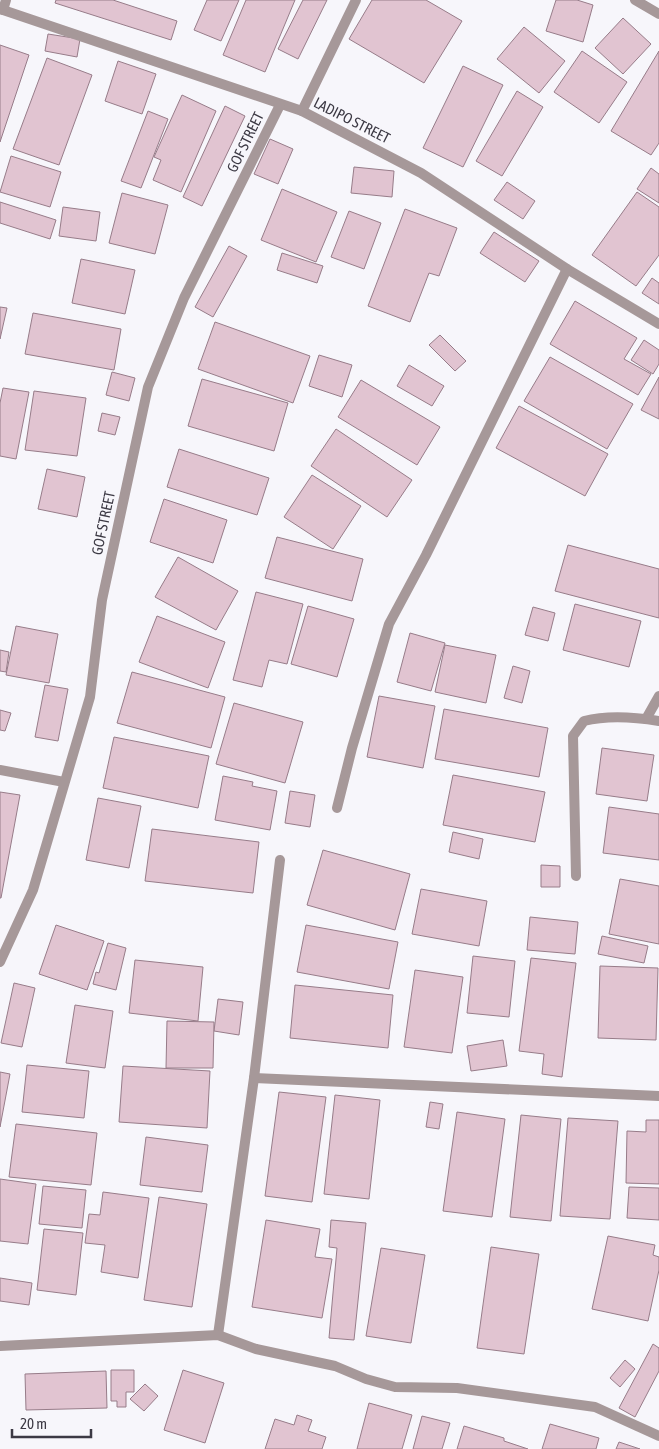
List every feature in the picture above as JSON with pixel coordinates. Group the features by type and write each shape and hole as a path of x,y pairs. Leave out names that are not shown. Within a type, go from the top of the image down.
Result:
{"street":[{"path":"302,112 356,0"},
{"path":"635,0 659,14"},
{"name":"LADIPO STREET","path":"3,6 302,112 421,172 566,269 659,324"},
{"name":"GOF STREET","path":"0,962 33,890 90,697 102,600 148,387 184,298 280,105"},
{"path":"337,808 352,748 389,624 426,555 566,269"},
{"path":"646,719 659,696"},
{"path":"576,876 573,736 584,721 601,717 659,721"},
{"path":"0,770 64,782"},
{"path":"218,1335 254,1078 280,860"},
{"path":"254,1078 659,1096"},
{"path":"0,1346 218,1335 256,1349 335,1366 366,1379 395,1387 457,1388 596,1407 659,1436"}],"building":[{"path":"56,0 113,0 177,21 171,40 55,3"},
{"path":"207,0 239,0 221,41 194,30"},
{"path":"246,0 295,0 265,72 223,55"},
{"path":"303,0 327,0 298,59 278,49"},
{"path":"372,0 426,0 462,21 424,83 349,39"},
{"path":"556,0 577,0 593,5 583,42 546,31"},
{"path":"623,18 651,44 623,74 595,48"},
{"path":"524,27 565,61 539,93 497,59"},
{"path":"48,34 80,39 77,57 45,51"},
{"path":"0,45 29,55 0,142"},
{"path":"582,51 627,82 599,123 554,92"},
{"path":"659,51 659,143 651,155 611,131"},
{"path":"47,58 92,75 59,165 13,149"},
{"path":"118,61 156,74 142,114 105,101"},
{"path":"463,66 503,85 463,167 423,148"},
{"path":"517,91 543,107 502,176 476,161"},
{"path":"182,95 216,111 181,192 153,180 161,160 154,157"},
{"path":"225,106 245,116 202,206 183,197"},
{"path":"148,111 168,119 141,188 121,181"},
{"path":"270,139 293,149 278,184 254,174"},
{"path":"11,156 61,172 50,207 0,192"},
{"path":"354,167 394,171 392,197 351,193"},
{"path":"651,168 659,174 659,203 637,189"},
{"path":"507,182 535,201 523,219 494,200"},
{"path":"282,189 337,212 316,262 261,240"},
{"path":"637,192 659,207 659,255 636,286 592,255"},
{"path":"122,193 168,205 155,254 109,243"},
{"path":"0,202 56,220 50,239 0,223"},
{"path":"63,207 100,212 96,241 59,236"},
{"path":"405,209 457,228 439,276 429,273 410,322 368,306"},
{"path":"349,211 381,223 364,269 331,257"},
{"path":"494,232 539,261 525,282 480,253"},
{"path":"229,246 247,256 213,317 195,307"},
{"path":"282,253 323,266 317,283 277,270"},
{"path":"81,259 135,270 125,314 72,303"},
{"path":"652,278 659,283 659,304 642,293"},
{"path":"575,301 637,338 624,359 651,374 638,395 550,344"},
{"path":"0,307 7,308 0,339"},
{"path":"33,313 121,329 114,370 25,354"},
{"path":"215,322 310,356 293,403 198,369"},
{"path":"440,335 466,361 455,371 429,345"},
{"path":"644,340 659,350 659,364 653,374 631,360"},
{"path":"319,355 352,365 342,397 309,386"},
{"path":"550,357 633,404 607,449 524,401"},
{"path":"409,365 444,386 432,406 397,386"},
{"path":"112,372 135,378 129,401 106,395"},
{"path":"659,377 659,419 641,410"},
{"path":"202,379 288,403 274,451 188,426"},
{"path":"361,380 440,427 417,465 338,417"},
{"path":"3,388 29,392 16,459 0,456 0,403"},
{"path":"34,391 86,398 77,456 25,450"},
{"path":"519,406 608,454 585,496 496,448"},
{"path":"102,413 120,417 115,435 98,431"},
{"path":"336,429 412,480 387,517 311,466"},
{"path":"179,449 269,478 257,515 167,487"},
{"path":"47,469 85,477 77,517 38,509"},
{"path":"312,475 361,506 333,549 284,517"},
{"path":"164,499 227,520 213,563 150,542"},
{"path":"277,537 363,559 352,601 265,578"},
{"path":"568,545 659,569 659,618 555,591"},
{"path":"178,557 238,591 216,630 155,597"},
{"path":"256,592 303,604 287,664 269,660 262,687 233,680"},
{"path":"575,604 641,621 629,667 563,650"},
{"path":"308,606 354,619 337,677 291,664"},
{"path":"533,607 555,613 548,641 525,635"},
{"path":"157,616 225,642 208,688 139,662"},
{"path":"16,626 58,634 49,683 6,675"},
{"path":"410,633 445,643 431,691 397,682"},
{"path":"445,645 496,655 486,703 435,692"},
{"path":"0,650 9,652 6,672 0,671"},
{"path":"513,666 530,671 522,703 504,698"},
{"path":"132,672 225,697 211,748 117,723"},
{"path":"45,685 68,689 58,741 35,737"},
{"path":"379,696 435,706 423,768 367,757"},
{"path":"234,703 303,722 285,783 216,764"},
{"path":"444,709 548,728 539,777 435,759"},
{"path":"0,710 11,713 5,731 0,730"},
{"path":"114,737 209,756 198,808 103,788"},
{"path":"602,748 654,755 647,801 596,794"},
{"path":"453,775 545,792 535,842 443,825"},
{"path":"223,776 253,782 252,786 277,791 270,830 215,820"},
{"path":"290,791 315,795 310,827 285,823"},
{"path":"0,792 20,795 1,898 0,898"},
{"path":"98,798 141,806 129,868 86,860"},
{"path":"609,807 659,814 659,860 603,853"},
{"path":"152,829 259,842 253,893 145,881"},
{"path":"453,832 483,839 479,859 449,852"},
{"path":"323,850 410,874 395,930 307,905"},
{"path":"541,865 560,866 560,887 541,887"},
{"path":"620,879 659,886 659,944 609,934"},
{"path":"421,889 487,901 479,946 412,934"},
{"path":"530,917 578,922 575,954 527,950"},
{"path":"56,925 104,941 87,990 39,974"},
{"path":"306,925 398,942 389,989 297,972"},
{"path":"602,936 648,946 644,963 598,954"},
{"path":"108,943 126,948 116,990 93,984 96,972 99,973"},
{"path":"473,956 515,961 509,1017 467,1013"},
{"path":"531,958 576,963 562,1077 542,1074 544,1054 519,1051"},
{"path":"135,960 203,967 198,1021 129,1013"},
{"path":"600,966 658,968 656,1040 598,1038"},
{"path":"415,970 463,977 452,1053 404,1047"},
{"path":"14,983 35,988 22,1047 1,1043"},
{"path":"295,985 393,995 388,1048 290,1038"},
{"path":"218,999 243,1002 239,1035 214,1031"},
{"path":"75,1005 113,1011 105,1068 66,1063"},
{"path":"167,1021 214,1022 213,1068 166,1068"},
{"path":"503,1040 507,1066 471,1071 467,1046"},
{"path":"27,1065 89,1071 84,1118 22,1112"},
{"path":"123,1066 210,1071 207,1128 119,1122"},
{"path":"0,1072 10,1074 0,1127"},
{"path":"279,1092 326,1097 312,1202 265,1196"},
{"path":"335,1095 380,1100 369,1199 324,1194"},
{"path":"430,1102 443,1104 439,1129 426,1127"},
{"path":"457,1112 505,1119 492,1217 443,1211"},
{"path":"521,1115 561,1119 551,1221 510,1217"},
{"path":"568,1118 618,1121 610,1219 560,1216"},
{"path":"646,1120 659,1120 659,1184 626,1183 627,1131 646,1132"},
{"path":"16,1124 97,1133 91,1185 9,1177"},
{"path":"146,1137 208,1145 202,1192 140,1185"},
{"path":"0,1179 36,1184 28,1244 0,1241"},
{"path":"43,1186 86,1190 82,1228 39,1224"},
{"path":"629,1187 659,1188 659,1220 627,1218"},
{"path":"103,1192 149,1198 138,1278 101,1272 105,1245 85,1243 89,1214 100,1215"},
{"path":"159,1197 207,1204 192,1307 144,1300"},
{"path":"266,1220 320,1229 315,1257 332,1259 322,1318 252,1307"},
{"path":"331,1220 366,1223 354,1340 329,1338 337,1248 329,1247"},
{"path":"44,1229 83,1233 76,1295 37,1290"},
{"path":"608,1236 655,1245 653,1255 659,1257 659,1270 648,1321 592,1309"},
{"path":"491,1247 539,1254 524,1354 477,1348"},
{"path":"381,1248 425,1255 411,1343 366,1336"},
{"path":"0,1278 32,1283 29,1305 0,1301"},
{"path":"653,1344 659,1348 659,1371 635,1417 619,1408"},
{"path":"625,1360 635,1369 620,1387 610,1378"},
{"path":"111,1370 134,1370 134,1392 126,1392 126,1407 117,1407 117,1401 111,1401"},
{"path":"183,1370 224,1383 205,1443 164,1430"},
{"path":"106,1371 107,1408 26,1410 25,1374"},
{"path":"145,1384 158,1396 144,1411 130,1399"},
{"path":"369,1403 412,1415 402,1449 357,1449"},
{"path":"297,1415 312,1420 308,1431 326,1437 322,1449 265,1449 275,1419 294,1425"},
{"path":"422,1416 450,1423 442,1449 413,1449"},
{"path":"550,1424 599,1438 596,1449 542,1449"},
{"path":"464,1426 504,1438 504,1441 528,1449 457,1449"},
{"path":"619,1442 640,1449 616,1449"}]}
